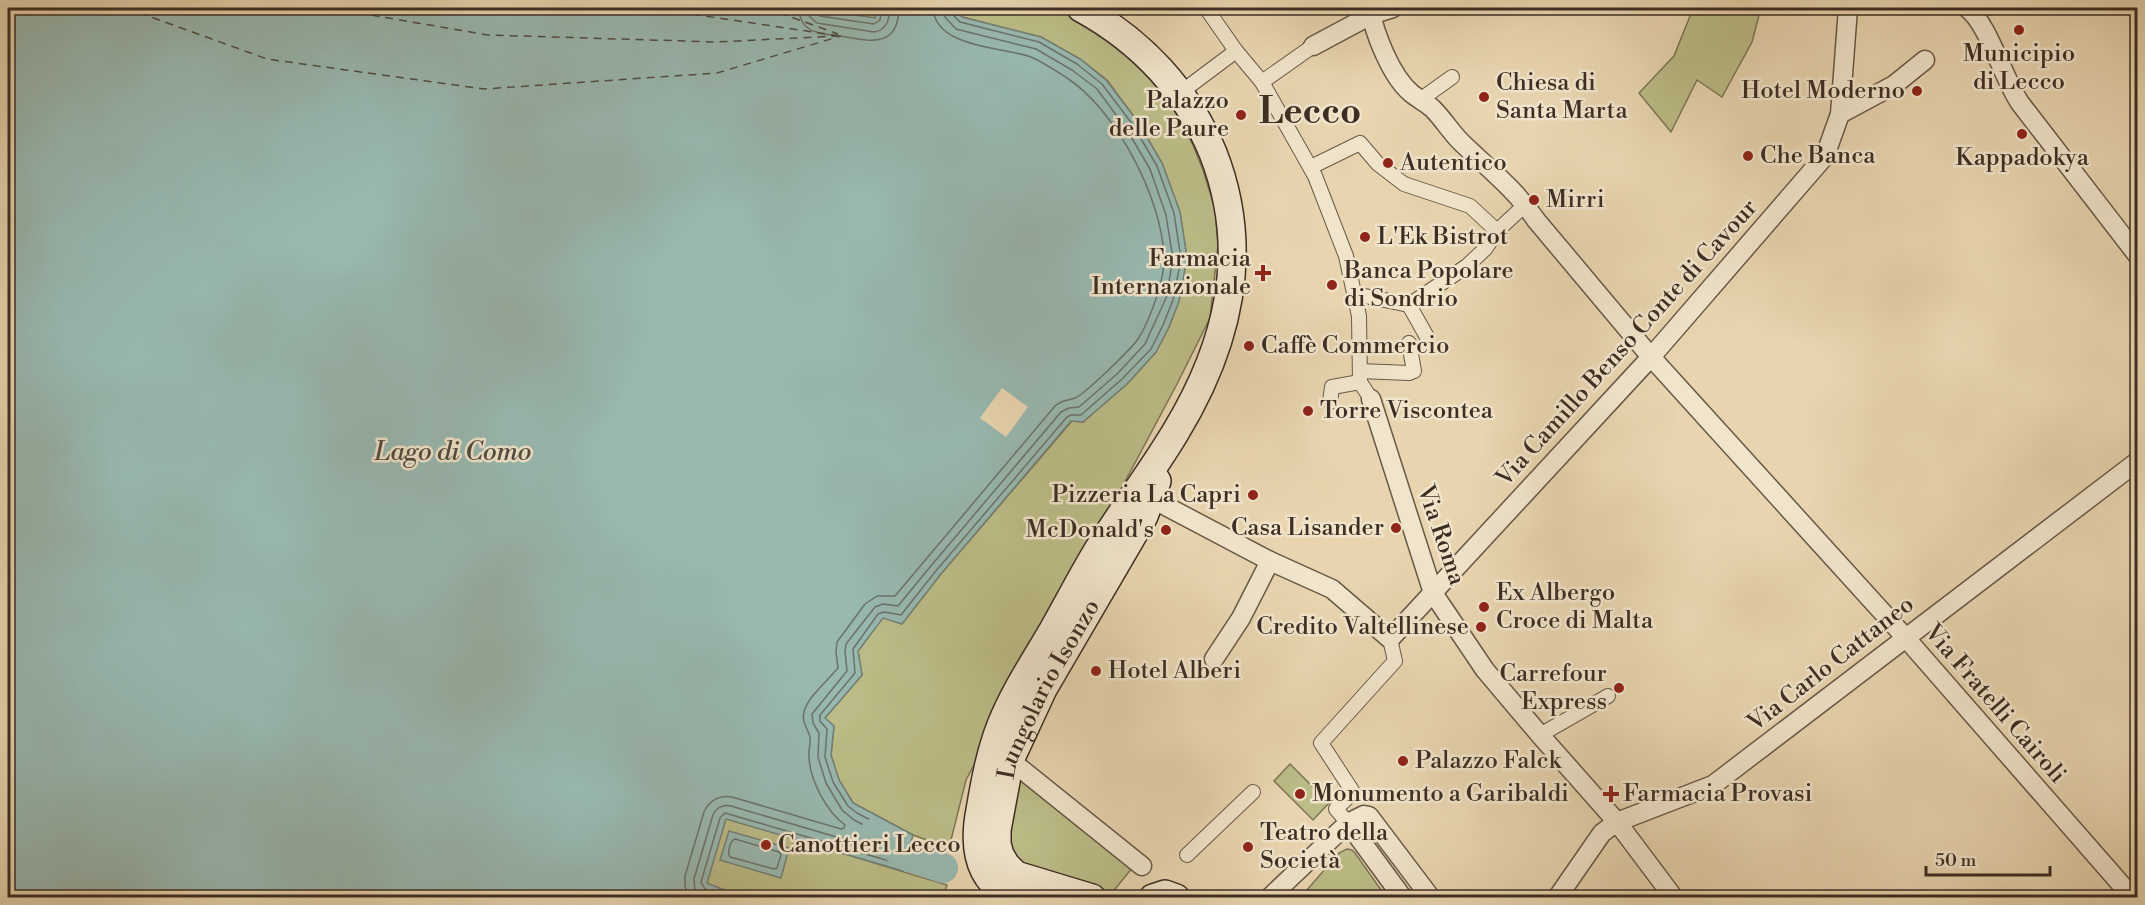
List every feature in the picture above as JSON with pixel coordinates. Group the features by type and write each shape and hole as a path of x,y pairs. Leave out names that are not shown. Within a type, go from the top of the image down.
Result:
{"main road":[{"name":"Lungolario Isonzo","path":"1014,897 999,888 990,878 981,864 976,845 976,828 992,753 1002,723 1100,547 1144,494 1202,383 1219,344 1228,309 1233,261 1229,211 1221,178 1207,138 1180,93 1160,68 1134,43 1081,8"},
{"name":"Lungolario Isonzo","path":"1092,897 1021,878 1004,862 997,845 996,832 1010,760 1043,690 1143,516 1144,494"},
{"path":"1153,897 1165,894 1176,897"}],"street":[{"path":"1206,8 1236,51 1262,82 1311,168 1346,256 1359,316 1360,377 1371,399"},
{"path":"1262,82 1312,46 1370,11 1393,8"},
{"name":"Via Camillo Benso Conte di Cavour","path":"1390,639 1651,357 1825,156 1840,114 1848,8"},
{"path":"1967,8 1980,21 2008,84 2020,103 2138,256"},
{"name":"Via Fratelli Cairoli","path":"1370,11 1393,69 1409,92 1432,109 1462,143 1526,204 1536,220 1651,357 1905,637 2133,897"},
{"path":"1180,93 1236,51"},
{"path":"1840,114 1894,85 1924,60"},
{"path":"1420,100 1452,77"},
{"path":"1311,168 1360,143 1378,164 1404,184 1470,206 1497,231"},
{"path":"1355,294 1409,305 1467,266 1486,248 1497,231 1526,204"},
{"path":"1409,305 1427,337"},
{"path":"1330,402 1332,387 1360,377 1414,371 1409,343"},
{"name":"Via Roma","path":"1371,399 1433,593 1485,670 1617,822 1674,897"},
{"name":"Via Carlo Cattaneo","path":"1557,897 1602,833 1617,822 1713,785 2138,461"},
{"path":"1144,494 1270,561 1332,589 1390,639 1395,661 1321,743 1353,792 1336,809 1403,897"},
{"path":"1214,659 1241,618 1270,561"},
{"path":"1540,735 1608,696"},
{"path":"1010,760 1142,866"},
{"path":"1187,855 1253,792"},
{"path":"1269,897 1348,823 1357,817 1369,816 1431,897"}],"green space":[{"path":"818,8 877,8 875,18 818,10"},
{"path":"954,8 1068,8 1092,18 1155,83 1174,110 1193,145 1203,170 1215,209 1218,245 1210,318 966,780 949,848 913,835 853,803 839,780 831,755 834,726 825,718 862,675 858,651 883,617 902,624 940,575 1072,421 1083,422 1127,384 1156,352 1179,301 1187,258 1180,212 1162,163 1138,122 1107,80 1080,59 1041,37 962,17"},
{"path":"1683,8 1761,8 1752,42 1722,97 1697,80 1671,132 1639,93 1674,56 1690,16"},
{"path":"1290,764 1329,803 1313,820 1274,781"},
{"path":"1016,776 1132,868 1112,893 1026,869 1005,847"},
{"name":"Canottieri Lecco","path":"726,818 947,885 943,897 817,898 787,891 785,897 734,898 729,892 706,884"},
{"path":"1347,849 1355,853 1386,897 1305,897 1306,891 1339,853"}],"water":[{"name":"Lago di Como","path":"8,8 818,8 875,18 877,8 954,8 962,17 1041,37 1080,59 1106,80 1138,122 1162,163 1180,212 1187,258 1179,301 1156,352 1127,384 1083,422 1071,421 940,575 902,624 883,618 858,651 862,675 825,718 834,726 831,755 839,780 853,803 913,835 903,871 726,819 707,883 729,892 734,897 8,897"},
{"name":"Canottieri Lecco","path":"729,831 789,848 781,878 720,860"}],"pier":[{"path":"1002,388 1028,407 1006,437 980,418"}],"waterway":[{"path":"875,833 907,856 943,868"}],"ferry route":[{"path":"126,8 267,59 484,89 717,73 841,36"},
{"path":"330,8 488,35 717,42 837,36"},
{"path":"651,8 840,36"},
{"path":"766,8 838,34"}],"place":[{"name":"Municipio di Lecco","path":"2019,30"},
{"name":"Hotel Moderno","path":"1917,91"},
{"name":"Chiesa di Santa Marta","path":"1484,97"},
{"name":"Palazzo delle Paure","path":"1241,115"},
{"name":"Kappadokya","path":"2022,134"},
{"name":"Che Banca","path":"1748,156"},
{"name":"Autentico","path":"1388,163"},
{"name":"Mirri","path":"1534,200"},
{"name":"L'Ek Bistrot","path":"1365,237"},
{"name":"Farmacia Internazionale","path":"1263,273"},
{"name":"Banca Popolare di Sondrio","path":"1332,285"},
{"name":"Caffè Commercio","path":"1249,346"},
{"name":"Torre Viscontea","path":"1308,411"},
{"name":"Pizzeria La Capri","path":"1253,495"},
{"name":"Casa Lisander","path":"1396,528"},
{"name":"McDonald's","path":"1166,530"},
{"name":"Ex Albergo Croce di Malta","path":"1484,607"},
{"name":"Credito Valtellinese","path":"1481,627"},
{"name":"Hotel Alberi","path":"1096,671"},
{"name":"Carrefour Express","path":"1619,688"},
{"name":"Palazzo Falck","path":"1403,761"},
{"name":"Monumento a Garibaldi","path":"1300,794"},
{"name":"Farmacia Provasi","path":"1611,794"},
{"name":"Canottieri Lecco","path":"766,845"},
{"name":"Teatro della Società","path":"1248,847"}],"district":[{"name":"Lecco","path":"1310,112"}]}
